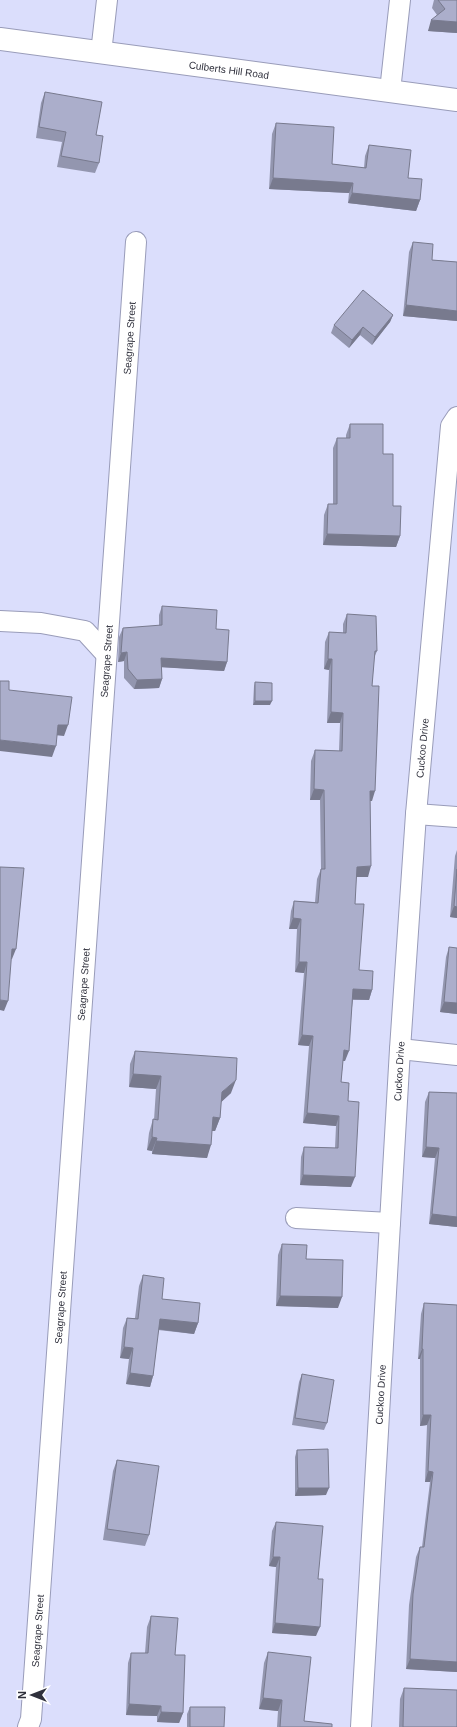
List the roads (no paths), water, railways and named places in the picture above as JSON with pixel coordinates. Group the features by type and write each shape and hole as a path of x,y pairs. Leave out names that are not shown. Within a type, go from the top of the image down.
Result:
{"street":[{"path":"102,53 107,0"},
{"path":"390,91 400,0"},
{"name":"Culberts Hill Road","path":"0,39 457,100"},
{"name":"Seagrape Street","path":"28,1727 31,1719 136,242"},
{"name":"Cuckoo Drive","path":"361,1727 400,1049 416,814 451,426 457,417"},
{"path":"0,621 42,623 85,631 106,654"},
{"path":"416,814 457,817"},
{"path":"400,1049 457,1055"},
{"path":"296,1218 390,1223"}]}
